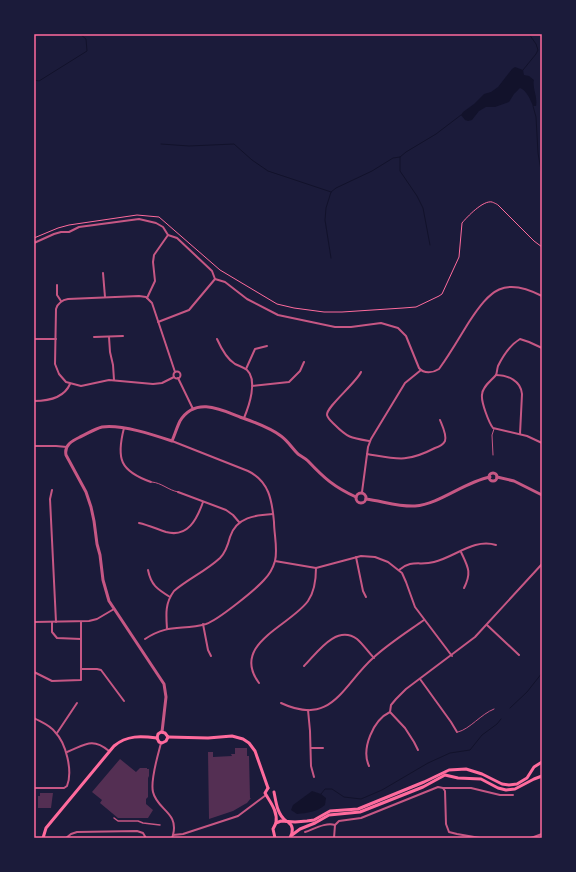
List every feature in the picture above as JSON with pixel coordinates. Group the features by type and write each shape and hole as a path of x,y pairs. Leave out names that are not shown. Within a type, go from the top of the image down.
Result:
{"main road":[{"path":"157,738 158,734 162,732 166,734 168,738"},
{"path":"43,838 46,828 109,751 116,744 127,738 137,736 157,738 161,743 166,741 168,738 208,738 232,736 241,738 247,742 253,748 268,788 265,791 276,815 275,825 272,831 275,838"},
{"path":"275,825 281,821 306,822 314,820 328,812 358,809 422,783 449,770 461,769 473,771 505,785 517,784 525,780 534,768 542,762"},
{"path":"538,766 542,767"},
{"path":"532,772 537,778"},
{"path":"291,837 300,828 315,823 328,816 360,812 420,788 445,775 458,778 481,779 498,788 506,790 515,789 542,776"},
{"path":"268,788 273,788 280,814 291,824 291,837"},
{"path":"267,796 272,796 274,792"}],"street":[{"path":"34,244 54,234 69,232 79,227 134,219 159,224 164,228 168,235 177,238 212,271 215,279"},
{"path":"147,298 155,281 153,262 154,255 168,235"},
{"path":"103,273 105,297"},
{"path":"158,322 189,310 215,279"},
{"path":"215,279 224,282 247,299 278,315 335,327 351,327 383,323 398,328 406,336 421,370 426,372 434,372 439,369 481,304 492,294 504,288 516,287 527,288 542,296"},
{"path":"57,285 57,295 61,301"},
{"path":"178,378 174,377 162,383 156,384 114,380 100,381 81,386 70,384 62,379 56,369 56,308 61,301 68,299 141,296 147,298 152,304 176,372 180,375 178,378 193,409"},
{"path":"94,337 123,336"},
{"path":"109,337 114,380"},
{"path":"34,339 56,339"},
{"path":"217,339 230,360 246,369 250,375 252,386 249,406 244,418"},
{"path":"542,348 520,339 514,343 509,348 498,367 496,375 489,381 483,391 482,396 490,423 494,428 520,434 542,442"},
{"path":"246,369 255,349 267,346"},
{"path":"252,386 289,382 300,371 304,362"},
{"path":"362,492 370,441 405,383 421,370"},
{"path":"174,377 173,374 176,372"},
{"path":"361,372 357,379 329,408 327,414 329,420 347,436 370,441"},
{"path":"496,375 506,376 516,382 521,388 520,434"},
{"path":"34,401 48,400 63,394 67,391 70,384"},
{"path":"172,441 180,422 193,409 202,406 214,407 244,418 276,433 308,460 324,478 342,490 356,496 360,503 364,502 366,498"},
{"path":"367,454 398,459 411,458 424,454 446,442 440,420"},
{"path":"145,640 158,631 167,628 203,624 216,619 262,583 269,574 275,561 276,551 270,493 257,476 248,471 172,441 112,426 97,429 72,441 67,448 66,455 86,492 91,507 104,585 114,609 164,684 166,697 162,732"},
{"path":"124,428 120,448 123,463 134,475 151,482"},
{"path":"34,446 56,446 67,448"},
{"path":"366,498 405,506 421,505 432,502 476,480 490,476 493,473 496,474 497,477 514,481 542,495"},
{"path":"52,490 50,500 56,622"},
{"path":"178,492 228,512 240,522"},
{"path":"356,496 362,492"},
{"path":"362,492 366,495 366,498"},
{"path":"138,523 168,532 182,531 194,522 203,502"},
{"path":"167,628 166,610 170,597 180,586 220,558 227,548 232,531 240,522 253,516 273,514"},
{"path":"399,570 408,564 432,563 482,543 496,545"},
{"path":"461,552 469,572 468,580 464,588"},
{"path":"275,561 316,568 356,557 366,556 380,558 390,563 399,570 406,582 415,608 452,656"},
{"path":"356,557 363,593 366,597"},
{"path":"418,750 408,733 390,712 390,707 393,701 475,637 542,564"},
{"path":"259,684 253,670 252,660 254,650 263,639 306,602 314,586 316,568"},
{"path":"148,570 150,579 154,586 170,597"},
{"path":"34,622 81,622 95,620 114,609"},
{"path":"281,703 294,708 308,710 326,706 338,698 374,658 424,620"},
{"path":"52,622 52,632 57,638 81,639"},
{"path":"34,672 52,680 81,680 81,622"},
{"path":"203,624 208,650 211,656"},
{"path":"487,625 519,655"},
{"path":"304,666 331,639 342,635 348,635 358,640 374,658"},
{"path":"81,669 102,670 124,701"},
{"path":"420,679 452,722 457,732"},
{"path":"57,733 77,703"},
{"path":"308,710 311,766 314,777"},
{"path":"369,766 366,747 368,741 381,717 390,712"},
{"path":"34,718 57,733 66,752 68,763 67,786 62,788 34,788"},
{"path":"66,752 93,743 99,744 109,751"},
{"path":"161,743 152,782 152,791 155,798 172,817 174,825 172,837 238,816 267,796"},
{"path":"311,748 323,748"},
{"path":"334,838 335,825 340,820 361,818 438,787 471,788 513,795"},
{"path":"443,788 445,791 446,824 448,830 451,833 480,838"},
{"path":"114,818 120,821 138,821 142,823 160,825"},
{"path":"305,832 327,825 335,825"},
{"path":"66,838 79,831 136,831 143,833 146,838"},
{"path":"532,838 542,834"}],"lane":[{"path":"493,455 492,435 494,428"},
{"path":"151,482 161,483 171,490 178,492"},
{"path":"457,732 466,729 473,722 494,709"}],"path":[{"path":"34,238 69,224 137,215 159,217 220,270 277,304 324,312 416,307 442,294 459,257 461,248 462,223 477,209 488,202 498,205 542,247"}],"shaded area":[{"path":"515,67 523,70 524,75 529,76 534,80 536,106 533,106 526,93 520,88 509,102 495,107 486,107 479,111 472,120 465,120 461,115 463,112 484,94 491,92 498,87"},
{"path":"312,791 321,794 326,798 325,805 315,811 304,813 297,814 291,810 293,805"}],"building":[{"path":"235,748 247,748 247,756 249,756 251,798 247,803 233,811 209,819 208,752 213,752 213,757 232,756 231,754 235,754"},
{"path":"120,759 136,772 140,768 149,769 148,797 146,799 146,804 153,810 148,818 118,818 100,803 102,800 92,792"},
{"path":"40,793 53,793 51,808 38,808 38,796 40,796"}],"waterway":[{"path":"34,80 39,81 87,51 86,39 80,34"},
{"path":"523,70 538,50 529,34"},
{"path":"533,106 536,117 538,153 542,176"},
{"path":"331,258 325,220 326,208 331,192 336,188 372,171 393,158 400,157 436,134 461,115"},
{"path":"161,144 189,146 234,144 252,160 268,171 331,192"},
{"path":"400,157 400,171 417,196 423,208 430,245"},
{"path":"510,708 527,692 542,673"},
{"path":"321,794 325,789 332,789 344,797 361,799 382,790 428,763 450,753 470,750 482,735 497,724 501,719"}]}
